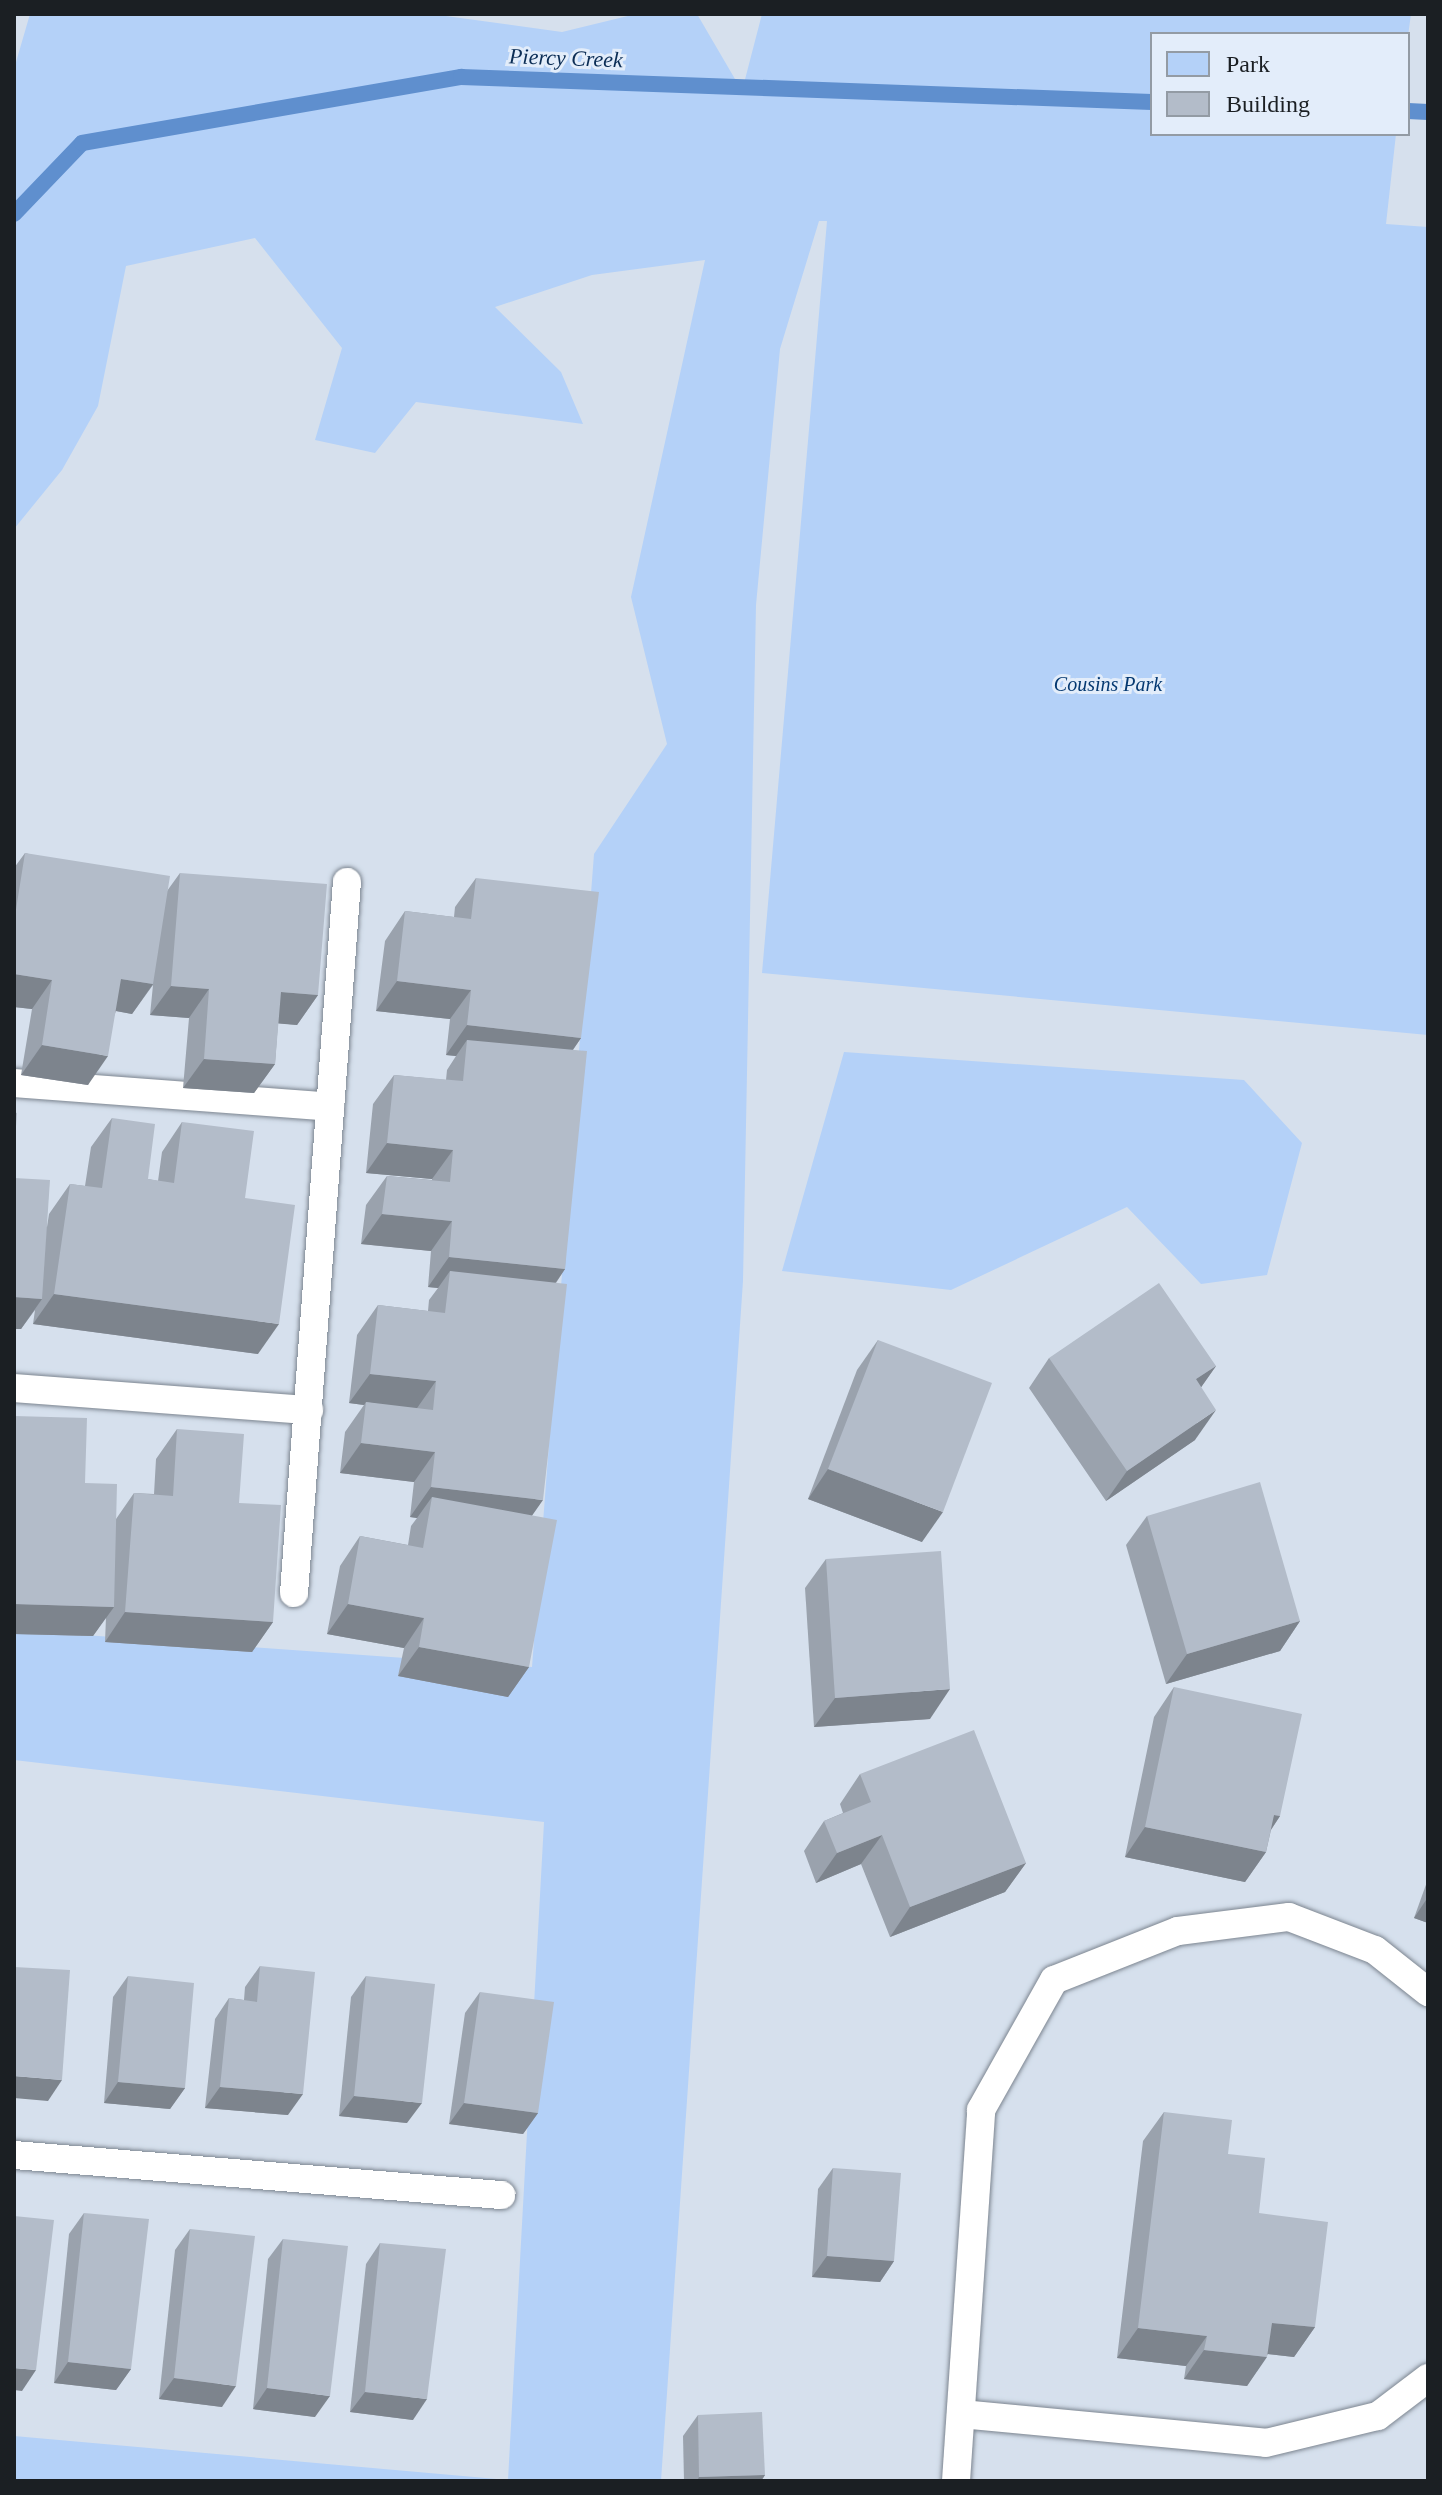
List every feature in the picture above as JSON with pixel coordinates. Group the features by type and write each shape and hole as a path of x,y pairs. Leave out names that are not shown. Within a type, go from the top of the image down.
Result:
{"lane":[{"path":"294,1593 347,882"},
{"path":"14,1083 330,1107"},
{"path":"14,1388 309,1410"},
{"path":"956,2481 981,2110 1054,1980 1178,1931 1289,1917 1375,1950 1428,1992"},
{"path":"14,2155 501,2195"},
{"path":"961,2414 1266,2443 1378,2416 1428,2378"}],"green space":[{"name":"Cousins Park","path":"30,14 431,14 562,32 636,14 697,14 742,91 762,14 1411,14 1409,32 1150,32 1150,136 1396,136 1386,224 1428,227 1428,1035 762,973 827,221 819,221 780,349 756,605 743,1281 661,2481 14,2481 14,2436 508,2480 544,1822 14,1760 14,1630 532,1667 594,854 667,744 631,597 705,260 592,275 495,307 561,372 583,424 416,402 375,453 315,440 342,348 255,238 126,266 98,406 62,470 14,529 14,69"},
{"path":"844,1052 1244,1080 1302,1143 1267,1275 1201,1284 1127,1207 951,1290 782,1271"}],"building":[{"path":"25,853 170,876 153,984 121,979 108,1056 42,1045 52,980 14,974 14,922"},
{"path":"180,873 327,884 318,995 281,992 275,1064 204,1059 209,989 171,986"},
{"path":"476,878 599,892 581,1038 467,1025 471,990 397,981 405,911 471,919"},
{"path":"467,1040 587,1051 565,1269 449,1257 452,1221 382,1214 387,1176 450,1182 453,1150 387,1143 394,1075 463,1081"},
{"path":"14,1112 17,1113 14,1153"},
{"path":"112,1118 155,1124 148,1179 174,1183 182,1122 254,1131 245,1198 295,1205 279,1324 54,1294 70,1184 102,1188"},
{"path":"14,1178 50,1180 42,1299 14,1297"},
{"path":"450,1271 567,1284 543,1500 431,1487 435,1452 361,1443 366,1402 433,1410 436,1381 370,1374 378,1305 445,1313"},
{"path":"1159,1283 1216,1366 1196,1379 1216,1410 1127,1471 1049,1358"},
{"path":"878,1340 992,1383 943,1512 828,1469"},
{"path":"14,1416 87,1418 85,1483 117,1484 114,1607 14,1604"},
{"path":"177,1429 244,1434 239,1503 281,1505 273,1622 125,1612 134,1493 173,1496"},
{"path":"1260,1482 1300,1621 1187,1654 1147,1516"},
{"path":"432,1497 557,1520 529,1667 419,1647 424,1618 348,1604 360,1536 423,1548"},
{"path":"941,1551 950,1689 835,1698 826,1559"},
{"path":"1174,1687 1302,1714 1280,1816 1274,1815 1266,1852 1145,1827"},
{"path":"974,1730 1026,1863 910,1907 882,1835 837,1853 824,1821 871,1802 860,1774"},
{"path":"260,1966 315,1972 303,2094 220,2087 229,1998 257,2002"},
{"path":"14,1967 70,1970 62,2080 14,2076"},
{"path":"128,1976 194,1983 185,2088 118,2082"},
{"path":"366,1976 435,1984 422,2103 354,2096"},
{"path":"480,1992 554,2002 538,2113 464,2103"},
{"path":"1164,2112 1232,2120 1228,2154 1265,2158 1259,2213 1328,2222 1315,2327 1272,2323 1267,2357 1204,2350 1207,2336 1138,2328"},
{"path":"833,2168 901,2173 894,2261 827,2256"},
{"path":"84,2213 149,2219 131,2369 68,2362"},
{"path":"14,2216 54,2220 36,2370 14,2368"},
{"path":"190,2229 255,2236 236,2386 174,2378"},
{"path":"283,2239 348,2246 330,2396 267,2388"},
{"path":"380,2243 446,2249 427,2399 365,2392"},
{"path":"762,2412 765,2475 699,2477 698,2415"}],"waterway":[{"name":"Piercy Creek","path":"14,214 82,143 461,77 1150,102"},
{"name":"Piercy Creek","path":"1410,111 1428,112"}]}
